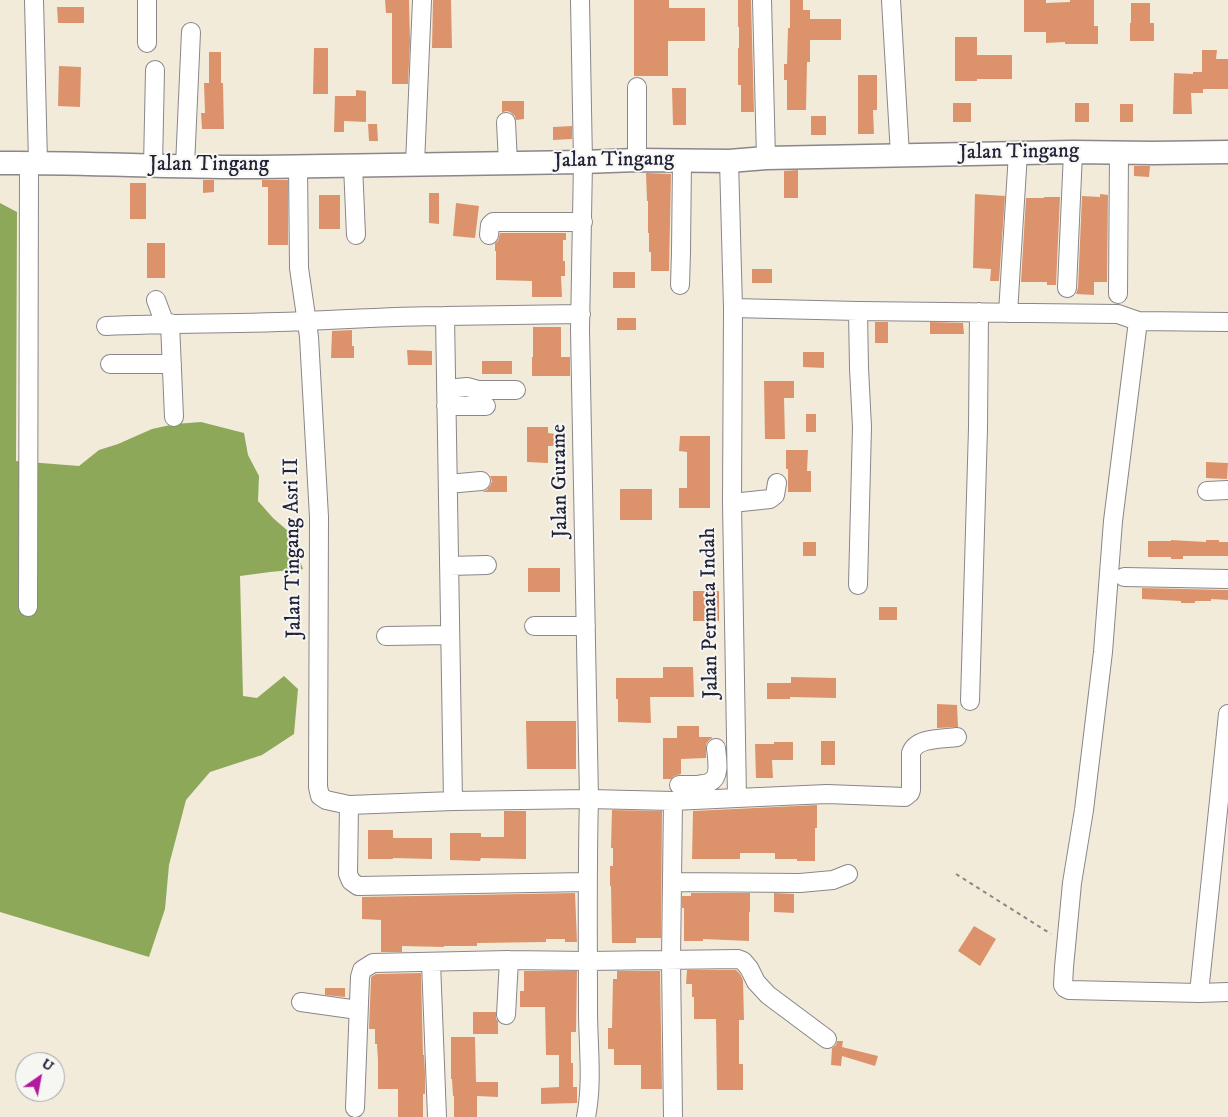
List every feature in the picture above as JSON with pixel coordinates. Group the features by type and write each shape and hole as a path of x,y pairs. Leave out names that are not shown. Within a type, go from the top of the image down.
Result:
{"main road":[{"name":"Jalan Tingang","path":"0,163 34,162 262,167 636,160 729,161 766,158 1073,152 1228,152"}],"street":[{"path":"28,607 34,162 34,0"},
{"path":"147,0 147,43"},
{"path":"415,164 422,0"},
{"name":"Jalan Gurame","path":"580,0 583,162 581,349 588,800 588,1029 590,1065 586,1117"},
{"path":"762,0 766,158"},
{"path":"891,0 900,155"},
{"path":"185,166 191,32"},
{"path":"153,166 155,70"},
{"path":"636,160 637,87"},
{"path":"506,122 508,163"},
{"path":"1067,288 1073,152"},
{"path":"1008,312 1018,153"},
{"path":"1118,294 1119,153"},
{"path":"680,284 682,160"},
{"name":"Jalan Permata Indah","path":"729,161 733,308 732,503 737,798"},
{"path":"353,165 356,234"},
{"name":"Jalan Tingang Asri II","path":"298,166 299,268 309,337 319,517 318,788 320,796 326,800 348,806 453,801 588,800 676,793 697,793 737,798"},
{"path":"489,235 490,225 493,222 582,222"},
{"path":"156,300 168,324 174,416"},
{"path":"733,308 1118,314 1138,321 1228,322"},
{"path":"858,311 862,427 858,586"},
{"path":"970,701 978,428 979,312"},
{"path":"106,326 307,321 412,316 581,314"},
{"path":"445,316 453,801"},
{"path":"1138,321 1113,521 1099,682 1084,810 1072,876 1063,985 1067,990 1228,992"},
{"path":"110,364 172,364"},
{"path":"446,398 467,387 478,390 516,390"},
{"path":"446,398 486,406"},
{"path":"448,484 481,481"},
{"path":"732,503 770,499 775,495 777,483"},
{"path":"1207,491 1228,490"},
{"path":"449,566 487,565"},
{"path":"1124,577 1228,579"},
{"path":"534,626 586,626"},
{"path":"386,636 450,635"},
{"path":"1199,993 1228,714"},
{"path":"737,798 827,794 905,797 911,790 912,748 922,742 957,737"},
{"path":"697,793 716,778 716,748"},
{"path":"673,1117 671,960 676,793"},
{"path":"348,806 348,874 351,881 358,886 587,882"},
{"path":"672,882 800,883 833,880 848,874"},
{"path":"355,1108 360,977 362,970 373,962 734,959 743,961 750,968 752,976 760,988 768,995 827,1039"},
{"path":"506,1015 509,960"},
{"path":"431,962 437,1117"},
{"path":"301,1002 358,1010"}],"path":[{"path":"956,874 1066,943"}],"green space":[{"path":"0,203 17,212 16,461 79,466 99,450 152,429 175,424 201,422 244,433 248,455 259,476 258,501 288,531 303,569 240,576 243,696 257,698 284,676 298,689 294,734 262,755 210,772 186,800 169,865 165,909 149,957 0,912"}],"building":[{"path":"385,0 409,0 408,84 392,84 392,13 386,13"},
{"path":"433,0 451,0 452,48 432,48"},
{"path":"634,0 669,0 669,8 705,8 705,41 668,41 668,76 634,76"},
{"path":"738,0 751,0 754,112 741,112 741,85 738,85"},
{"path":"790,0 803,0 803,10 810,10 810,19 841,19 841,40 810,40 810,62 807,62 806,110 787,110 787,80 784,80 784,64 787,64"},
{"path":"1024,0 1046,0 1046,3 1094,0 1094,26 1098,26 1098,44 1046,43 1046,32 1024,32"},
{"path":"1131,3 1150,3 1150,23 1154,23 1154,41 1130,41"},
{"path":"57,7 84,7 84,23 58,23"},
{"path":"955,37 977,37 977,55 1012,55 1012,79 955,81"},
{"path":"314,48 328,48 328,94 313,94"},
{"path":"1202,50 1217,50 1216,59 1228,59 1228,89 1203,89 1203,93 1191,93 1192,114 1173,114 1174,73 1193,74 1193,72 1202,72"},
{"path":"209,52 221,52 224,129 202,129 201,113 205,113 204,83 209,83"},
{"path":"59,66 81,67 80,107 58,106"},
{"path":"858,75 877,75 877,110 873,110 874,134 858,134"},
{"path":"672,88 686,88 686,125 673,125"},
{"path":"356,90 366,91 366,122 344,121 344,132 334,132 335,96 356,96"},
{"path":"502,101 524,101 524,119 516,120 515,116 510,112 502,113"},
{"path":"953,103 971,103 971,122 953,122"},
{"path":"1075,103 1089,103 1089,122 1075,122"},
{"path":"1120,104 1133,104 1133,122 1120,122"},
{"path":"811,116 826,116 826,135 811,135"},
{"path":"368,124 377,124 378,141 369,141"},
{"path":"572,126 572,139 553,140 553,127"},
{"path":"1134,166 1150,166 1149,177 1134,176"},
{"path":"798,170 798,198 784,198 784,171"},
{"path":"646,173 671,174 669,271 651,271"},
{"path":"203,180 214,180 214,192 203,193"},
{"path":"262,180 288,180 288,245 268,245 268,187 262,187"},
{"path":"130,183 146,183 146,219 130,219"},
{"path":"429,193 439,193 439,224 429,223"},
{"path":"975,194 1005,196 999,281 990,281 991,269 973,268"},
{"path":"1100,194 1108,195 1107,282 1094,282 1094,295 1076,294 1078,288 1082,196 1100,197"},
{"path":"319,195 340,195 340,229 319,229"},
{"path":"1060,197 1056,285 1047,285 1047,282 1021,282 1026,198"},
{"path":"456,203 479,206 475,238 453,236"},
{"path":"500,233 566,233 566,240 563,240 565,276 561,276 562,297 532,297 532,281 496,280 495,243 498,241"},
{"path":"147,243 165,243 165,278 147,278"},
{"path":"752,269 772,269 772,283 752,283"},
{"path":"613,272 635,272 635,288 613,288"},
{"path":"617,318 636,318 636,330 617,330"},
{"path":"875,322 888,322 888,343 875,343"},
{"path":"930,322 963,323 964,334 930,334"},
{"path":"533,327 561,327 561,357 570,357 570,376 532,376"},
{"path":"352,330 354,358 331,358 332,331"},
{"path":"407,350 432,351 432,365 408,365"},
{"path":"803,352 824,352 824,368 803,367"},
{"path":"482,361 512,361 512,374 482,374"},
{"path":"764,381 794,381 794,398 784,398 785,439 765,439"},
{"path":"806,414 816,414 816,432 806,432"},
{"path":"527,427 548,427 548,433 555,434 555,446 548,446 548,463 527,462"},
{"path":"680,436 710,436 710,508 679,508 679,488 687,488 687,452 679,451"},
{"path":"786,450 808,450 807,471 811,471 811,492 788,492"},
{"path":"1206,462 1228,463 1227,479 1206,478"},
{"path":"490,476 507,476 507,492 482,492 490,486 492,481"},
{"path":"620,489 652,489 652,520 620,520"},
{"path":"1206,540 1219,540 1219,542 1228,542 1228,556 1183,556 1183,559 1148,557 1148,541 1206,542"},
{"path":"803,542 816,542 816,556 803,556"},
{"path":"528,568 560,568 560,592 528,592"},
{"path":"1142,588 1228,590 1228,600 1211,599 1211,601 1181,603 1181,601 1142,599"},
{"path":"693,591 719,591 719,621 693,621"},
{"path":"879,607 897,607 897,620 879,620"},
{"path":"663,667 693,667 694,697 650,697 651,723 618,722 616,678 663,678"},
{"path":"791,677 836,678 836,698 790,697 790,699 767,699 767,683 791,683"},
{"path":"937,704 957,705 958,727 937,728"},
{"path":"526,721 576,721 576,769 527,769"},
{"path":"677,726 699,726 699,737 712,738 706,744 706,758 681,759 681,774 671,779 663,779 663,738 677,738"},
{"path":"821,741 835,741 835,765 821,765"},
{"path":"774,742 793,742 793,760 772,760 773,778 756,778 755,744 774,744"},
{"path":"817,805 815,861 775,859 775,853 740,853 740,859 692,859 693,811"},
{"path":"612,810 662,811 661,938 636,938 636,943 612,943 610,866 613,866 613,848 611,848"},
{"path":"504,811 526,811 526,859 481,858 480,861 450,860 450,833 481,833 481,837 504,837"},
{"path":"368,830 393,830 393,838 432,838 432,859 368,859"},
{"path":"575,893 577,942 565,942 565,939 546,939 546,942 477,943 477,946 402,946 402,952 381,952 381,920 362,919 362,897"},
{"path":"691,893 750,893 749,941 703,939 703,941 684,941 682,896 691,896"},
{"path":"774,893 794,894 794,913 774,912"},
{"path":"974,926 996,939 980,966 958,951"},
{"path":"687,970 736,970 743,980 744,1020 739,1020 739,1064 743,1064 743,1090 717,1090 716,1019 694,1019 694,997 692,997 692,984 686,984"},
{"path":"524,971 577,971 576,1032 571,1032 571,1063 573,1063 573,1087 577,1087 577,1103 541,1104 541,1088 559,1087 559,1055 546,1055 545,1007 520,1007 520,991 524,991"},
{"path":"617,971 660,971 662,1089 641,1089 641,1065 614,1065 614,1049 608,1049 608,1028 612,1028 613,979 617,979"},
{"path":"421,973 425,1073 423,1117 398,1117 398,1089 378,1089 375,1029 369,1029 371,977 376,974"},
{"path":"325,988 345,988 345,997 325,995"},
{"path":"473,1012 496,1012 498,1034 473,1034"},
{"path":"451,1037 475,1037 476,1082 498,1082 498,1097 477,1096 477,1117 454,1117 454,1096 451,1079"},
{"path":"837,1041 843,1041 842,1047 878,1056 875,1066 842,1056 841,1066 831,1065 832,1048 836,1045"}]}
